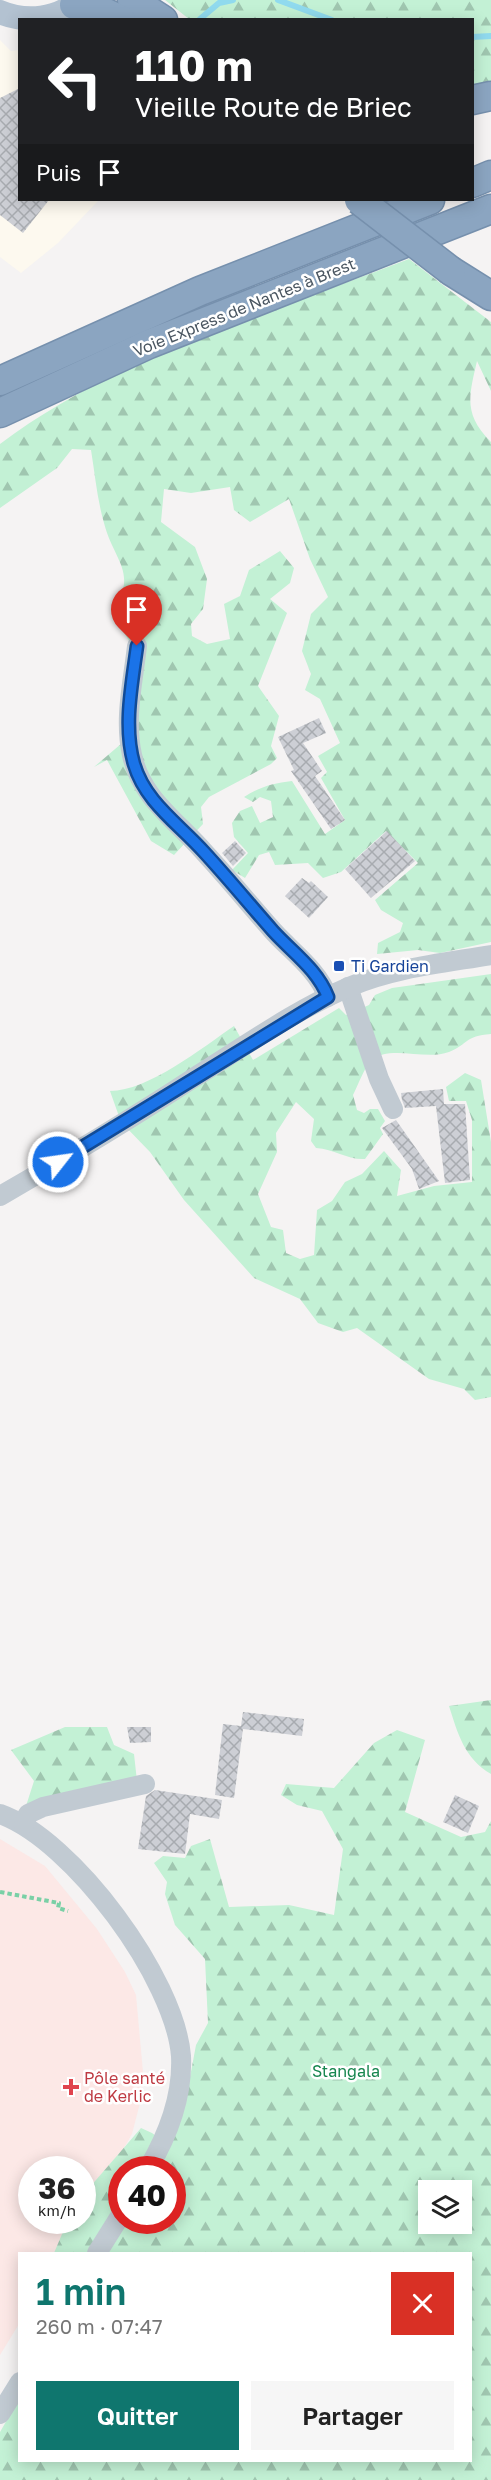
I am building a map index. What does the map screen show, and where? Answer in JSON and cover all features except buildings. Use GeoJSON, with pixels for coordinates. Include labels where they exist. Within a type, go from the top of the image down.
{"type":"FeatureCollection","features":[{"type":"Feature","properties":{"kind":"highway"},"geometry":{"type":"LineString","coordinates":[[132,0],[160,18]]}},
{"type":"Feature","properties":{"kind":"highway"},"geometry":{"type":"LineString","coordinates":[[77,2],[117,18]]}},
{"type":"Feature","properties":{"kind":"highway"},"geometry":{"type":"LineString","coordinates":[[474,100],[491,96]]}},
{"type":"Feature","properties":{"kind":"highway"},"geometry":{"type":"LineString","coordinates":[[474,182],[491,176]]}},
{"type":"Feature","properties":{"kind":"highway"},"geometry":{"type":"LineString","coordinates":[[360,201],[451,271],[491,296]]}},
{"type":"Feature","properties":{"kind":"highway","name":"Voie Express de Nantes à Brest"},"geometry":{"type":"LineString","coordinates":[[0,381],[200,291],[427,201]]}},
{"type":"Feature","properties":{"kind":"highway","name":"Voie Express de Nantes à Brest"},"geometry":{"type":"LineString","coordinates":[[0,413],[149,344],[491,208]]}},
{"type":"Feature","properties":{"kind":"main road"},"geometry":{"type":"LineString","coordinates":[[39,18],[62,12],[77,2]]}},
{"type":"Feature","properties":{"kind":"main road"},"geometry":{"type":"LineString","coordinates":[[0,12],[30,18]]}},
{"type":"Feature","properties":{"kind":"street"},"geometry":{"type":"LineString","coordinates":[[137,646],[129,709],[135,766],[142,782],[177,827],[202,850],[275,933],[304,962],[323,984],[328,997]]}},
{"type":"Feature","properties":{"kind":"street"},"geometry":{"type":"LineString","coordinates":[[0,1196],[98,1140],[254,1040],[348,987],[392,973],[491,955]]}},
{"type":"Feature","properties":{"kind":"street"},"geometry":{"type":"LineString","coordinates":[[348,987],[379,1079],[393,1109]]}},
{"type":"Feature","properties":{"kind":"street"},"geometry":{"type":"LineString","coordinates":[[24,1825],[28,1814],[43,1807],[145,1784]]}},
{"type":"Feature","properties":{"kind":"street"},"geometry":{"type":"LineString","coordinates":[[0,1814],[24,1825],[59,1853],[109,1909],[146,1962],[168,2005],[179,2045],[179,2090],[169,2127],[154,2156]]}},
{"type":"Feature","properties":{"kind":"street"},"geometry":{"type":"LineString","coordinates":[[98,2252],[109,2234]]}},
{"type":"Feature","properties":{"kind":"street"},"geometry":{"type":"LineString","coordinates":[[0,2414],[18,2385]]}},
{"type":"Feature","properties":{"kind":"path"},"geometry":{"type":"LineString","coordinates":[[0,1892],[59,1903],[58,1908],[68,1911]]}},
{"type":"Feature","properties":{"kind":"shaded area"},"geometry":{"type":"Polygon","coordinates":[[[0,40],[11,51],[18,50],[18,201],[98,201],[58,243],[21,273],[0,257],[0,40]]]}},
{"type":"Feature","properties":{"kind":"shaded area","name":"Pôle santé de Kerlic"},"geometry":{"type":"Polygon","coordinates":[[[0,1839],[45,1866],[97,1929],[125,1972],[136,1995],[143,2072],[140,2103],[132,2134],[119,2156],[108,2156],[108,2176],[96,2196],[96,2156],[18,2156],[18,2234],[74,2234],[64,2252],[18,2252],[18,2326],[0,2355],[0,1839]]]}},
{"type":"Feature","properties":{"kind":"green space"},"geometry":{"type":"Polygon","coordinates":[[[165,0],[491,0],[491,89],[474,91],[474,18],[188,18],[165,0]]]}},
{"type":"Feature","properties":{"kind":"green space"},"geometry":{"type":"Polygon","coordinates":[[[409,259],[491,322],[491,391],[477,361],[470,404],[476,422],[491,442],[491,942],[440,953],[418,950],[377,954],[378,943],[400,932],[403,923],[381,910],[375,900],[418,863],[386,831],[341,872],[323,878],[308,863],[275,865],[269,852],[259,855],[245,878],[232,870],[248,853],[234,837],[232,823],[240,811],[252,806],[260,823],[273,817],[271,801],[260,797],[253,802],[244,797],[261,788],[292,781],[325,834],[345,820],[321,778],[327,772],[318,756],[340,743],[320,699],[305,690],[311,674],[302,651],[311,614],[328,597],[310,559],[289,499],[250,522],[234,510],[230,487],[191,493],[164,489],[161,522],[195,547],[207,579],[203,609],[191,624],[192,636],[207,644],[230,639],[224,604],[240,596],[249,570],[280,551],[294,568],[290,583],[270,599],[287,613],[258,686],[279,716],[271,746],[277,758],[271,764],[209,797],[201,807],[203,824],[174,855],[151,841],[107,760],[94,767],[135,732],[139,657],[112,613],[124,587],[124,577],[102,514],[91,450],[72,449],[57,468],[0,508],[0,444],[46,412],[146,360],[198,338],[409,259]]]}},
{"type":"Feature","properties":{"kind":"green space"},"geometry":{"type":"Polygon","coordinates":[[[491,974],[491,1034],[471,1038],[449,1052],[429,1055],[387,1054],[379,1056],[368,1064],[353,1095],[357,1110],[364,1113],[370,1109],[378,1109],[385,1121],[380,1128],[383,1134],[365,1159],[352,1158],[316,1148],[311,1141],[314,1119],[296,1102],[276,1133],[277,1152],[258,1194],[271,1227],[283,1230],[286,1253],[300,1259],[314,1255],[317,1210],[332,1201],[345,1182],[362,1174],[384,1151],[401,1170],[397,1196],[434,1186],[472,1182],[472,1120],[466,1101],[449,1101],[446,1087],[465,1073],[481,1080],[491,1142],[491,1397],[475,1400],[464,1389],[429,1379],[357,1328],[343,1332],[318,1323],[300,1299],[254,1278],[184,1200],[150,1152],[121,1122],[110,1091],[141,1084],[157,1076],[234,1026],[253,1060],[339,1008],[346,1015],[369,1005],[375,995],[392,988],[491,974]]]}},
{"type":"Feature","properties":{"kind":"green space"},"geometry":{"type":"Polygon","coordinates":[[[491,1700],[491,1774],[474,1761],[468,1753],[459,1736],[449,1706],[491,1700]]]}},
{"type":"Feature","properties":{"kind":"green space"},"geometry":{"type":"Polygon","coordinates":[[[65,1727],[107,1727],[114,1745],[134,1754],[137,1781],[26,1806],[34,1781],[11,1750],[65,1727]]]}},
{"type":"Feature","properties":{"kind":"green space","name":"Stangala"},"geometry":{"type":"Polygon","coordinates":[[[397,1730],[425,1740],[405,1812],[461,1837],[485,1832],[491,1821],[491,2480],[0,2480],[0,2432],[18,2401],[18,2462],[472,2462],[472,2252],[54,2252],[62,2234],[96,2234],[96,2180],[108,2166],[108,2234],[186,2234],[186,2156],[117,2156],[141,2128],[167,2144],[185,2104],[196,2045],[208,2023],[205,1959],[175,1925],[165,1894],[167,1882],[154,1863],[163,1856],[185,1858],[191,1846],[210,1839],[229,1907],[289,1905],[334,1915],[343,1849],[322,1811],[297,1805],[281,1795],[286,1784],[334,1788],[374,1743],[397,1730]]]}},
{"type":"Feature","properties":{"kind":"waterway"},"geometry":{"type":"LineString","coordinates":[[201,18],[219,3],[233,0]]}},
{"type":"Feature","properties":{"kind":"waterway"},"geometry":{"type":"LineString","coordinates":[[278,0],[327,18]]}},
{"type":"Feature","properties":{"kind":"waterway"},"geometry":{"type":"LineString","coordinates":[[474,37],[491,36]]}},
{"type":"Feature","properties":{"kind":"place","name":"Ti Gardien"},"geometry":{"type":"Point","coordinates":[339,966]}},
{"type":"Feature","properties":{"kind":"place","name":"Pôle santé de Kerlic"},"geometry":{"type":"Point","coordinates":[71,2087]}},
{"type":"Feature","properties":{"kind":"route"},"geometry":{"type":"LineString","coordinates":[[58,1162],[98,1140],[234,1052],[328,997],[323,984],[304,962],[275,933],[202,850],[177,827],[154,801],[142,782],[131,753],[129,709],[137,646]]}}]}
